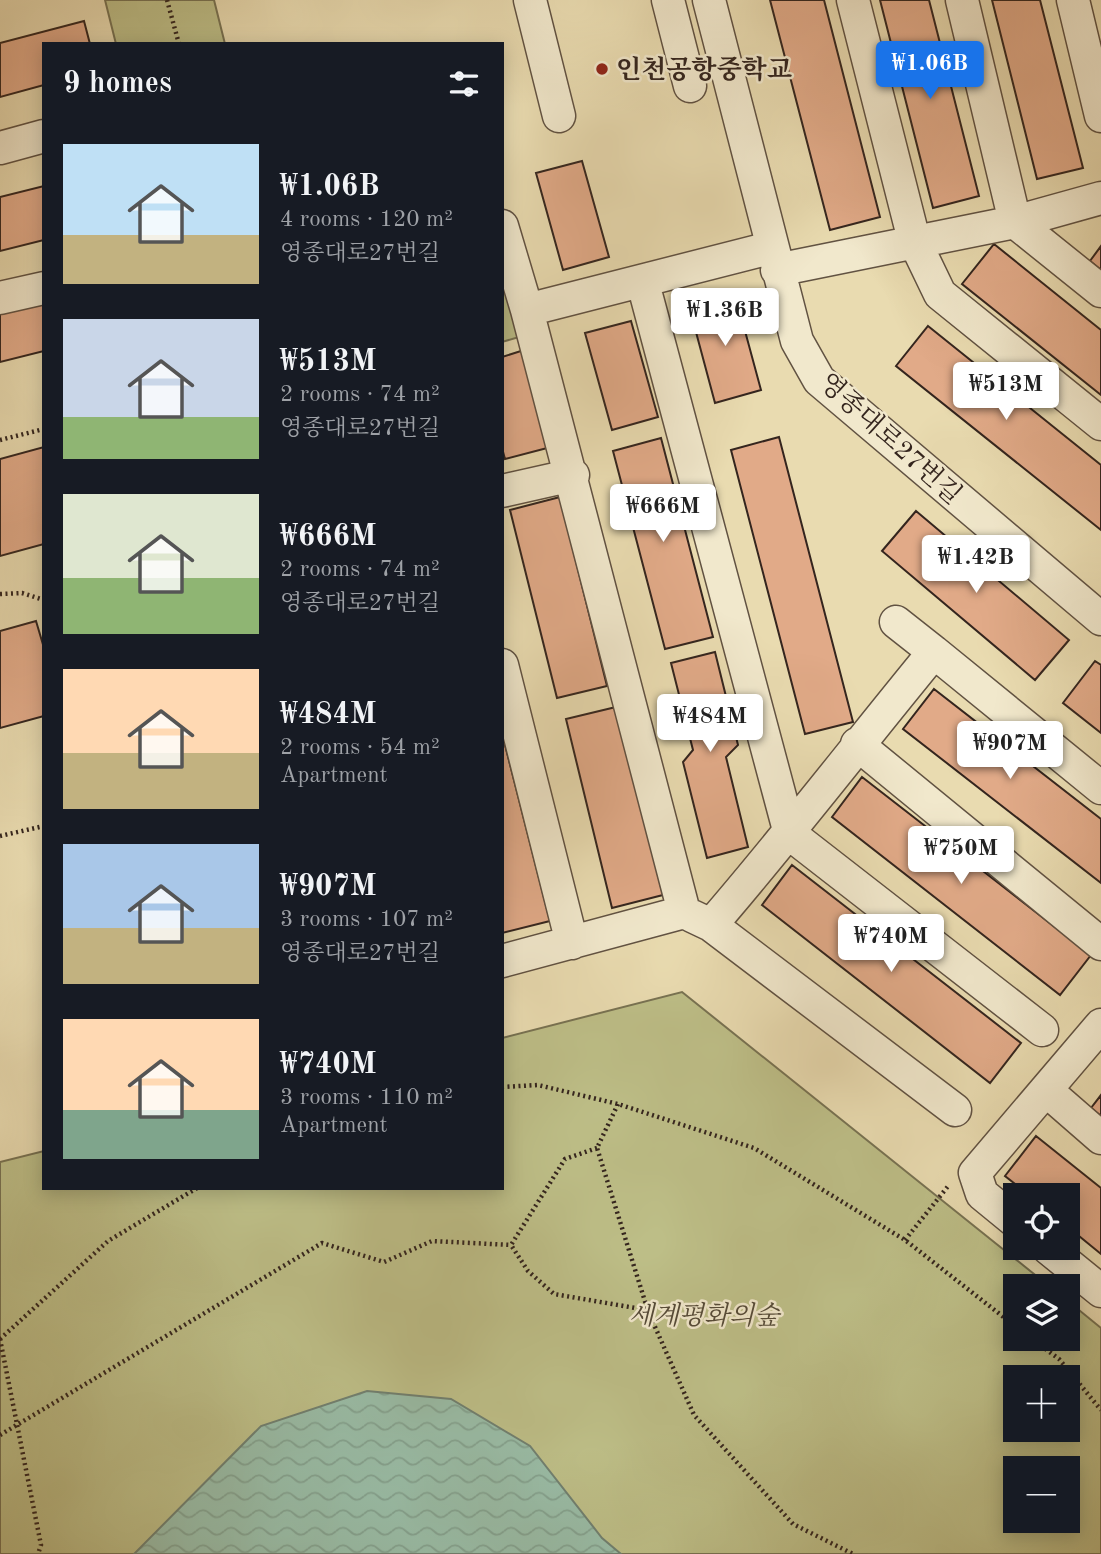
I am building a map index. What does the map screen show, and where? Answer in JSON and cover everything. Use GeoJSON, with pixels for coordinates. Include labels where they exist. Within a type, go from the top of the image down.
{"type":"FeatureCollection","features":[{"type":"Feature","properties":{"kind":"street"},"geometry":{"type":"LineString","coordinates":[[530,0],[559,116]]}},
{"type":"Feature","properties":{"kind":"street"},"geometry":{"type":"LineString","coordinates":[[668,0],[690,86]]}},
{"type":"Feature","properties":{"kind":"street","name":"영종대로27번길"},"geometry":{"type":"LineString","coordinates":[[709,0],[797,341],[820,380],[1101,619]]}},
{"type":"Feature","properties":{"kind":"street"},"geometry":{"type":"LineString","coordinates":[[853,0],[914,240],[940,294],[1101,424]]}},
{"type":"Feature","properties":{"kind":"street"},"geometry":{"type":"LineString","coordinates":[[962,0],[1014,222],[1101,292]]}},
{"type":"Feature","properties":{"kind":"street"},"geometry":{"type":"LineString","coordinates":[[1073,0],[1101,116]]}},
{"type":"Feature","properties":{"kind":"street"},"geometry":{"type":"LineString","coordinates":[[0,148],[42,137]]}},
{"type":"Feature","properties":{"kind":"street"},"geometry":{"type":"LineString","coordinates":[[527,310],[643,283],[774,259],[914,240],[1014,222],[1101,198]]}},
{"type":"Feature","properties":{"kind":"street"},"geometry":{"type":"LineString","coordinates":[[504,233],[698,919],[955,1110]]}},
{"type":"Feature","properties":{"kind":"street"},"geometry":{"type":"LineString","coordinates":[[643,283],[790,834],[1042,1030]]}},
{"type":"Feature","properties":{"kind":"street"},"geometry":{"type":"LineString","coordinates":[[0,298],[42,288]]}},
{"type":"Feature","properties":{"kind":"street"},"geometry":{"type":"LineString","coordinates":[[504,491],[573,475]]}},
{"type":"Feature","properties":{"kind":"street"},"geometry":{"type":"LineString","coordinates":[[896,622],[1101,788]]}},
{"type":"Feature","properties":{"kind":"street"},"geometry":{"type":"LineString","coordinates":[[504,960],[572,943],[698,919],[790,834],[857,744],[934,652]]}},
{"type":"Feature","properties":{"kind":"street"},"geometry":{"type":"LineString","coordinates":[[504,673],[572,943]]}},
{"type":"Feature","properties":{"kind":"street"},"geometry":{"type":"LineString","coordinates":[[857,744],[1101,944]]}},
{"type":"Feature","properties":{"kind":"street"},"geometry":{"type":"LineString","coordinates":[[1003,1211],[982,1194],[975,1173],[1101,1025]]}},
{"type":"Feature","properties":{"kind":"street"},"geometry":{"type":"LineString","coordinates":[[1047,1091],[1101,1138]]}},
{"type":"Feature","properties":{"kind":"street"},"geometry":{"type":"LineString","coordinates":[[1063,1260],[1101,1291]]}},
{"type":"Feature","properties":{"kind":"path"},"geometry":{"type":"LineString","coordinates":[[167,0],[178,42]]}},
{"type":"Feature","properties":{"kind":"path"},"geometry":{"type":"LineString","coordinates":[[0,440],[42,430]]}},
{"type":"Feature","properties":{"kind":"path"},"geometry":{"type":"LineString","coordinates":[[0,594],[22,593],[42,599]]}},
{"type":"Feature","properties":{"kind":"path"},"geometry":{"type":"LineString","coordinates":[[0,836],[42,826]]}},
{"type":"Feature","properties":{"kind":"path"},"geometry":{"type":"LineString","coordinates":[[504,1087],[538,1085],[618,1104],[754,1148],[905,1240],[1003,1317]]}},
{"type":"Feature","properties":{"kind":"path"},"geometry":{"type":"LineString","coordinates":[[618,1104],[597,1149],[648,1311],[694,1415],[793,1524],[853,1554]]}},
{"type":"Feature","properties":{"kind":"path"},"geometry":{"type":"LineString","coordinates":[[511,1245],[565,1159],[597,1149]]}},
{"type":"Feature","properties":{"kind":"path"},"geometry":{"type":"LineString","coordinates":[[37,1554],[41,1545],[0,1339],[108,1241],[194,1190]]}},
{"type":"Feature","properties":{"kind":"path"},"geometry":{"type":"LineString","coordinates":[[0,1434],[322,1243],[384,1262],[432,1241],[511,1245]]}},
{"type":"Feature","properties":{"kind":"path"},"geometry":{"type":"LineString","coordinates":[[511,1245],[528,1271],[554,1294],[648,1311]]}},
{"type":"Feature","properties":{"kind":"path"},"geometry":{"type":"LineString","coordinates":[[1048,1351],[1059,1359],[1101,1410]]}},
{"type":"Feature","properties":{"kind":"green space"},"geometry":{"type":"Polygon","coordinates":[[[105,0],[214,0],[224,42],[116,42],[105,0]]]}},
{"type":"Feature","properties":{"kind":"green space"},"geometry":{"type":"Polygon","coordinates":[[[504,281],[519,337],[504,341],[504,281]]]}},
{"type":"Feature","properties":{"kind":"green space","name":"세계평화의숲"},"geometry":{"type":"Polygon","coordinates":[[[682,992],[1003,1249],[1003,1260],[1017,1260],[1034,1274],[1003,1274],[1003,1351],[1080,1351],[1080,1311],[1101,1328],[1101,1554],[0,1554],[0,1162],[42,1152],[42,1190],[504,1190],[504,1037],[682,992]]]}},
{"type":"Feature","properties":{"kind":"water"},"geometry":{"type":"Polygon","coordinates":[[[367,1391],[451,1399],[530,1446],[602,1538],[621,1554],[134,1554],[261,1426],[367,1391]]]}},
{"type":"Feature","properties":{"kind":"building"},"geometry":{"type":"Polygon","coordinates":[[[770,0],[824,0],[880,217],[830,230],[770,0]]]}},
{"type":"Feature","properties":{"kind":"building"},"geometry":{"type":"Polygon","coordinates":[[[880,0],[929,0],[979,196],[933,208],[880,0]]]}},
{"type":"Feature","properties":{"kind":"building"},"geometry":{"type":"Polygon","coordinates":[[[992,0],[1040,0],[1083,168],[1037,179],[992,0]]]}},
{"type":"Feature","properties":{"kind":"building"},"geometry":{"type":"Polygon","coordinates":[[[84,21],[89,42],[42,42],[42,86],[0,97],[0,43],[84,21]]]}},
{"type":"Feature","properties":{"kind":"building"},"geometry":{"type":"Polygon","coordinates":[[[582,161],[609,257],[563,270],[536,173],[582,161]]]}},
{"type":"Feature","properties":{"kind":"building"},"geometry":{"type":"Polygon","coordinates":[[[42,186],[42,240],[0,251],[0,197],[42,186]]]}},
{"type":"Feature","properties":{"kind":"building"},"geometry":{"type":"Polygon","coordinates":[[[994,244],[1101,330],[1101,395],[962,284],[994,244]]]}},
{"type":"Feature","properties":{"kind":"building"},"geometry":{"type":"Polygon","coordinates":[[[1101,246],[1101,270],[1090,261],[1101,246]]]}},
{"type":"Feature","properties":{"kind":"building"},"geometry":{"type":"Polygon","coordinates":[[[735,294],[761,390],[715,403],[689,306],[735,294]]]}},
{"type":"Feature","properties":{"kind":"building"},"geometry":{"type":"Polygon","coordinates":[[[42,298],[42,352],[0,362],[0,309],[42,298]]]}},
{"type":"Feature","properties":{"kind":"building"},"geometry":{"type":"Polygon","coordinates":[[[631,321],[658,417],[612,430],[585,333],[631,321]]]}},
{"type":"Feature","properties":{"kind":"building"},"geometry":{"type":"Polygon","coordinates":[[[928,326],[1101,465],[1101,530],[896,366],[928,326]]]}},
{"type":"Feature","properties":{"kind":"building"},"geometry":{"type":"Polygon","coordinates":[[[524,350],[551,447],[505,459],[504,455],[504,356],[524,350]]]}},
{"type":"Feature","properties":{"kind":"building"},"geometry":{"type":"Polygon","coordinates":[[[779,437],[853,722],[805,734],[731,450],[779,437]]]}},
{"type":"Feature","properties":{"kind":"building"},"geometry":{"type":"Polygon","coordinates":[[[661,438],[713,637],[665,649],[613,451],[661,438]]]}},
{"type":"Feature","properties":{"kind":"building"},"geometry":{"type":"Polygon","coordinates":[[[42,448],[42,545],[0,556],[0,459],[42,448]]]}},
{"type":"Feature","properties":{"kind":"building"},"geometry":{"type":"Polygon","coordinates":[[[560,497],[607,686],[557,698],[510,510],[560,497]]]}},
{"type":"Feature","properties":{"kind":"building"},"geometry":{"type":"Polygon","coordinates":[[[916,511],[1069,640],[1035,680],[882,551],[916,511]]]}},
{"type":"Feature","properties":{"kind":"building"},"geometry":{"type":"Polygon","coordinates":[[[36,621],[42,641],[42,717],[0,728],[0,631],[36,621]]]}},
{"type":"Feature","properties":{"kind":"building"},"geometry":{"type":"Polygon","coordinates":[[[715,652],[738,745],[726,757],[748,847],[707,858],[683,762],[693,750],[671,663],[715,652]]]}},
{"type":"Feature","properties":{"kind":"building"},"geometry":{"type":"Polygon","coordinates":[[[1095,661],[1101,665],[1101,733],[1063,703],[1095,661]]]}},
{"type":"Feature","properties":{"kind":"building"},"geometry":{"type":"Polygon","coordinates":[[[934,689],[1101,819],[1101,883],[903,729],[934,689]]]}},
{"type":"Feature","properties":{"kind":"building"},"geometry":{"type":"Polygon","coordinates":[[[616,707],[663,895],[612,908],[566,719],[616,707]]]}},
{"type":"Feature","properties":{"kind":"building"},"geometry":{"type":"Polygon","coordinates":[[[504,741],[550,921],[504,932],[504,741]]]}},
{"type":"Feature","properties":{"kind":"building"},"geometry":{"type":"Polygon","coordinates":[[[862,777],[1091,955],[1060,995],[832,817],[862,777]]]}},
{"type":"Feature","properties":{"kind":"building"},"geometry":{"type":"Polygon","coordinates":[[[792,865],[1021,1043],[990,1083],[762,905],[792,865]]]}},
{"type":"Feature","properties":{"kind":"building"},"geometry":{"type":"Polygon","coordinates":[[[1101,1095],[1101,1116],[1091,1108],[1101,1095]]]}},
{"type":"Feature","properties":{"kind":"building"},"geometry":{"type":"Polygon","coordinates":[[[1036,1136],[1101,1188],[1101,1254],[1080,1237],[1080,1183],[1014,1183],[1005,1176],[1036,1136]]]}},
{"type":"Feature","properties":{"kind":"place","name":"인천공항중학교"},"geometry":{"type":"Point","coordinates":[602,69]}}]}
